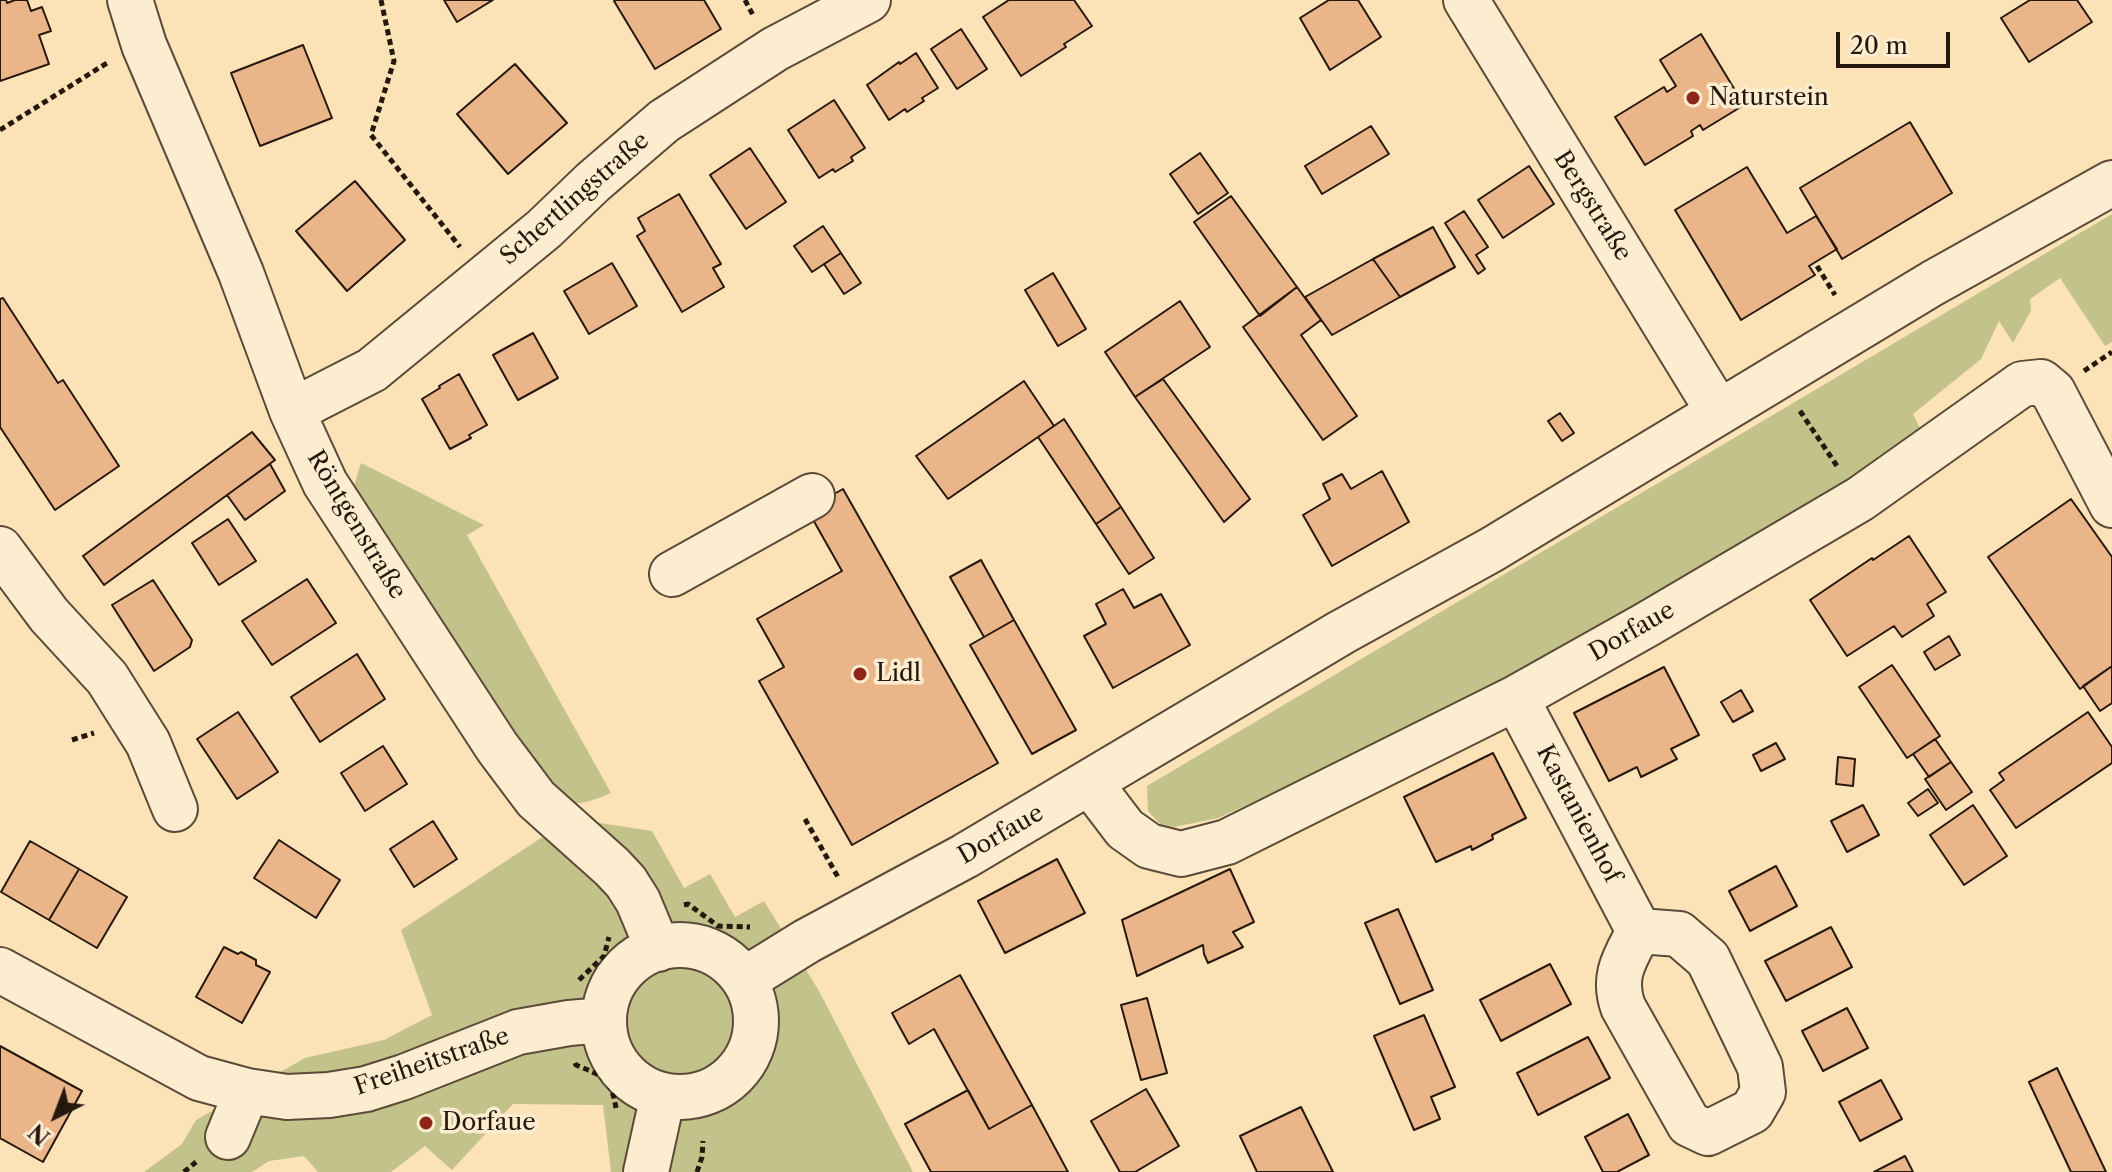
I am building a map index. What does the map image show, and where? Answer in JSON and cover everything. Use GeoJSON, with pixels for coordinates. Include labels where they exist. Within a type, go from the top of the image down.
{"type":"FeatureCollection","features":[{"type":"Feature","properties":{"kind":"street","name":"Röntgenstraße"},"geometry":{"type":"LineString","coordinates":[[130,0],[144,45],[241,273],[292,411],[325,483],[486,731],[536,799],[626,882],[638,901],[658,949]]}},
{"type":"Feature","properties":{"kind":"street","name":"Schertlingstraße"},"geometry":{"type":"LineString","coordinates":[[292,411],[372,370],[544,229],[664,121],[772,50],[868,0]]}},
{"type":"Feature","properties":{"kind":"street","name":"Bergstraße"},"geometry":{"type":"LineString","coordinates":[[1466,0],[1718,411]]}},
{"type":"Feature","properties":{"kind":"street","name":"Dorfaue"},"geometry":{"type":"LineString","coordinates":[[744,980],[781,956],[965,856],[1342,632],[1491,550],[1933,283],[2112,183]]}},
{"type":"Feature","properties":{"kind":"street","name":"Dorfaue"},"geometry":{"type":"LineString","coordinates":[[1090,783],[1125,829],[1149,846],[1181,854],[1227,842],[1516,698],[1646,625],[1860,499],[2022,384],[2041,382],[2053,392],[2112,505]]}},
{"type":"Feature","properties":{"kind":"street"},"geometry":{"type":"LineString","coordinates":[[672,574],[812,496]]}},
{"type":"Feature","properties":{"kind":"street"},"geometry":{"type":"LineString","coordinates":[[0,549],[49,615],[107,678],[148,743],[175,809]]}},
{"type":"Feature","properties":{"kind":"street"},"geometry":{"type":"LineString","coordinates":[[0,594],[49,615]]}},
{"type":"Feature","properties":{"kind":"street","name":"Kastanienhof"},"geometry":{"type":"LineString","coordinates":[[1516,698],[1639,931]]}},
{"type":"Feature","properties":{"kind":"street"},"geometry":{"type":"LineString","coordinates":[[690,946],[720,957],[744,980],[755,1009],[754,1040],[740,1069],[728,1080],[699,1095],[663,1095],[638,1084],[617,1063],[610,1050],[604,1020],[606,1004],[619,975],[643,955],[658,949],[690,946]]}},
{"type":"Feature","properties":{"kind":"street","name":"Freiheitstraße"},"geometry":{"type":"LineString","coordinates":[[0,970],[199,1078],[247,1091],[287,1097],[366,1089],[518,1032],[604,1020]]}},
{"type":"Feature","properties":{"kind":"street"},"geometry":{"type":"LineString","coordinates":[[228,1137],[247,1091]]}},
{"type":"Feature","properties":{"kind":"street"},"geometry":{"type":"LineString","coordinates":[[646,1172],[663,1095]]}},
{"type":"Feature","properties":{"kind":"path"},"geometry":{"type":"LineString","coordinates":[[381,0],[394,61],[371,135],[485,278]]}},
{"type":"Feature","properties":{"kind":"path"},"geometry":{"type":"LineString","coordinates":[[0,130],[113,59],[144,45]]}},
{"type":"Feature","properties":{"kind":"path"},"geometry":{"type":"LineString","coordinates":[[1817,266],[1835,295]]}},
{"type":"Feature","properties":{"kind":"path"},"geometry":{"type":"LineString","coordinates":[[1797,407],[1860,499]]}},
{"type":"Feature","properties":{"kind":"path"},"geometry":{"type":"LineString","coordinates":[[805,819],[844,888]]}},
{"type":"Feature","properties":{"kind":"path"},"geometry":{"type":"LineString","coordinates":[[697,1172],[703,1141]]}},
{"type":"Feature","properties":{"kind":"shaded area"},"geometry":{"type":"Polygon","coordinates":[[[2112,214],[2112,342],[2105,346],[2060,278],[2030,299],[2031,311],[2013,343],[1999,321],[1981,359],[1913,414],[1925,438],[1514,684],[1218,818],[1174,827],[1161,825],[1148,811],[1147,786],[2112,214]]]}},
{"type":"Feature","properties":{"kind":"shaded area"},"geometry":{"type":"Polygon","coordinates":[[[361,463],[484,525],[467,535],[611,793],[577,803],[556,799],[353,489],[361,463]]]}},
{"type":"Feature","properties":{"kind":"shaded area"},"geometry":{"type":"Polygon","coordinates":[[[587,821],[652,831],[684,888],[710,874],[735,917],[764,901],[819,991],[913,1172],[611,1172],[603,1105],[513,1104],[452,1170],[425,1146],[391,1172],[318,1172],[304,1156],[269,1161],[252,1172],[144,1172],[182,1144],[196,1120],[305,1058],[384,1040],[432,1015],[401,930],[541,838],[587,821]]]}},
{"type":"Feature","properties":{"kind":"building"},"geometry":{"type":"Polygon","coordinates":[[[0,0],[7,3],[27,0],[31,11],[42,7],[51,31],[39,35],[49,64],[0,81],[0,0]]]}},
{"type":"Feature","properties":{"kind":"building"},"geometry":{"type":"Polygon","coordinates":[[[444,0],[493,0],[457,22],[444,0]]]}},
{"type":"Feature","properties":{"kind":"building"},"geometry":{"type":"Polygon","coordinates":[[[616,0],[704,0],[721,29],[655,69],[616,0]]]}},
{"type":"Feature","properties":{"kind":"building"},"geometry":{"type":"Polygon","coordinates":[[[1009,0],[1074,0],[1092,26],[1021,76],[983,17],[1009,0]]]}},
{"type":"Feature","properties":{"kind":"building"},"geometry":{"type":"Polygon","coordinates":[[[1329,0],[1358,0],[1381,37],[1330,70],[1300,18],[1329,0]]]}},
{"type":"Feature","properties":{"kind":"building"},"geometry":{"type":"Polygon","coordinates":[[[2030,0],[2077,0],[2092,22],[2029,62],[2001,18],[2030,0]]]}},
{"type":"Feature","properties":{"kind":"building"},"geometry":{"type":"Polygon","coordinates":[[[961,29],[987,69],[957,89],[931,49],[961,29]]]}},
{"type":"Feature","properties":{"kind":"building","name":"Naturstein"},"geometry":{"type":"Polygon","coordinates":[[[1701,34],[1744,105],[1703,130],[1700,125],[1691,131],[1693,136],[1645,165],[1615,117],[1664,87],[1667,92],[1676,86],[1660,60],[1701,34]]]}},
{"type":"Feature","properties":{"kind":"building"},"geometry":{"type":"Polygon","coordinates":[[[303,45],[332,118],[260,146],[231,73],[303,45]]]}},
{"type":"Feature","properties":{"kind":"building"},"geometry":{"type":"Polygon","coordinates":[[[916,53],[938,88],[922,98],[924,101],[889,120],[867,85],[916,53]]]}},
{"type":"Feature","properties":{"kind":"building"},"geometry":{"type":"Polygon","coordinates":[[[515,64],[567,123],[508,174],[457,114],[515,64]]]}},
{"type":"Feature","properties":{"kind":"building"},"geometry":{"type":"Polygon","coordinates":[[[834,100],[865,148],[851,157],[853,161],[819,178],[788,130],[834,100]]]}},
{"type":"Feature","properties":{"kind":"building"},"geometry":{"type":"Polygon","coordinates":[[[1910,122],[1952,193],[1842,259],[1800,188],[1910,122]]]}},
{"type":"Feature","properties":{"kind":"building"},"geometry":{"type":"Polygon","coordinates":[[[1371,126],[1389,154],[1322,194],[1305,166],[1371,126]]]}},
{"type":"Feature","properties":{"kind":"building"},"geometry":{"type":"Polygon","coordinates":[[[750,148],[786,202],[746,229],[710,175],[750,148]]]}},
{"type":"Feature","properties":{"kind":"building"},"geometry":{"type":"Polygon","coordinates":[[[1200,153],[1228,193],[1198,214],[1170,174],[1200,153]]]}},
{"type":"Feature","properties":{"kind":"building"},"geometry":{"type":"Polygon","coordinates":[[[1529,166],[1554,204],[1503,238],[1478,200],[1529,166]]]}},
{"type":"Feature","properties":{"kind":"building"},"geometry":{"type":"Polygon","coordinates":[[[1747,167],[1787,233],[1816,216],[1837,249],[1809,266],[1815,275],[1741,320],[1675,210],[1747,167]]]}},
{"type":"Feature","properties":{"kind":"building"},"geometry":{"type":"Polygon","coordinates":[[[355,181],[405,240],[347,291],[296,231],[355,181]]]}},
{"type":"Feature","properties":{"kind":"building"},"geometry":{"type":"Polygon","coordinates":[[[679,194],[721,264],[713,268],[724,287],[682,312],[637,236],[645,231],[638,218],[679,194]]]}},
{"type":"Feature","properties":{"kind":"building"},"geometry":{"type":"Polygon","coordinates":[[[1231,196],[1297,287],[1260,316],[1194,222],[1231,196]]]}},
{"type":"Feature","properties":{"kind":"building"},"geometry":{"type":"Polygon","coordinates":[[[1464,211],[1488,247],[1476,255],[1485,269],[1478,274],[1445,223],[1464,211]]]}},
{"type":"Feature","properties":{"kind":"building"},"geometry":{"type":"Polygon","coordinates":[[[823,226],[841,253],[812,272],[794,246],[823,226]]]}},
{"type":"Feature","properties":{"kind":"building"},"geometry":{"type":"Polygon","coordinates":[[[1433,227],[1455,267],[1400,297],[1373,259],[1433,227]]]}},
{"type":"Feature","properties":{"kind":"building"},"geometry":{"type":"Polygon","coordinates":[[[841,253],[861,283],[844,294],[824,264],[841,253]]]}},
{"type":"Feature","properties":{"kind":"building"},"geometry":{"type":"Polygon","coordinates":[[[1373,259],[1400,297],[1332,335],[1305,297],[1373,259]]]}},
{"type":"Feature","properties":{"kind":"building"},"geometry":{"type":"Polygon","coordinates":[[[612,263],[637,306],[589,334],[564,291],[612,263]]]}},
{"type":"Feature","properties":{"kind":"building"},"geometry":{"type":"Polygon","coordinates":[[[1053,273],[1086,329],[1058,346],[1025,290],[1053,273]]]}},
{"type":"Feature","properties":{"kind":"building"},"geometry":{"type":"Polygon","coordinates":[[[1297,287],[1321,320],[1301,335],[1357,416],[1323,440],[1243,327],[1297,287]]]}},
{"type":"Feature","properties":{"kind":"building"},"geometry":{"type":"Polygon","coordinates":[[[3,298],[58,383],[63,380],[119,466],[55,510],[0,427],[0,299],[3,298]]]}},
{"type":"Feature","properties":{"kind":"building"},"geometry":{"type":"Polygon","coordinates":[[[1180,301],[1210,347],[1135,397],[1105,352],[1180,301]]]}},
{"type":"Feature","properties":{"kind":"building"},"geometry":{"type":"Polygon","coordinates":[[[533,333],[558,378],[518,400],[493,355],[533,333]]]}},
{"type":"Feature","properties":{"kind":"building"},"geometry":{"type":"Polygon","coordinates":[[[459,374],[487,425],[450,449],[422,399],[459,374]]]}},
{"type":"Feature","properties":{"kind":"building"},"geometry":{"type":"Polygon","coordinates":[[[1163,379],[1250,499],[1224,522],[1135,397],[1163,379]]]}},
{"type":"Feature","properties":{"kind":"building"},"geometry":{"type":"Polygon","coordinates":[[[1024,381],[1054,426],[948,499],[916,456],[1024,381]]]}},
{"type":"Feature","properties":{"kind":"building"},"geometry":{"type":"Polygon","coordinates":[[[1560,413],[1574,433],[1562,441],[1548,421],[1560,413]]]}},
{"type":"Feature","properties":{"kind":"building"},"geometry":{"type":"Polygon","coordinates":[[[1064,419],[1121,507],[1096,524],[1038,437],[1064,419]]]}},
{"type":"Feature","properties":{"kind":"building"},"geometry":{"type":"Polygon","coordinates":[[[252,432],[275,460],[104,585],[83,556],[252,432]]]}},
{"type":"Feature","properties":{"kind":"building"},"geometry":{"type":"Polygon","coordinates":[[[270,464],[285,491],[245,520],[227,495],[270,464]]]}},
{"type":"Feature","properties":{"kind":"building"},"geometry":{"type":"Polygon","coordinates":[[[1382,471],[1409,522],[1332,566],[1303,515],[1330,499],[1323,484],[1342,474],[1351,489],[1382,471]]]}},
{"type":"Feature","properties":{"kind":"building","name":"Lidl"},"geometry":{"type":"Polygon","coordinates":[[[843,489],[998,763],[852,845],[759,681],[784,667],[757,619],[842,571],[807,509],[843,489]]]}},
{"type":"Feature","properties":{"kind":"building"},"geometry":{"type":"Polygon","coordinates":[[[2071,499],[2112,557],[2112,666],[2080,689],[1988,557],[2071,499]]]}},
{"type":"Feature","properties":{"kind":"building"},"geometry":{"type":"Polygon","coordinates":[[[1121,507],[1154,558],[1129,574],[1096,524],[1121,507]]]}},
{"type":"Feature","properties":{"kind":"building"},"geometry":{"type":"Polygon","coordinates":[[[228,519],[256,561],[219,585],[192,543],[228,519]]]}},
{"type":"Feature","properties":{"kind":"building"},"geometry":{"type":"Polygon","coordinates":[[[1909,536],[1946,592],[1927,604],[1934,616],[1902,637],[1894,626],[1847,656],[1810,600],[1909,536]]]}},
{"type":"Feature","properties":{"kind":"building"},"geometry":{"type":"Polygon","coordinates":[[[981,560],[1014,620],[984,637],[950,577],[981,560]]]}},
{"type":"Feature","properties":{"kind":"building"},"geometry":{"type":"Polygon","coordinates":[[[307,579],[336,623],[272,665],[242,621],[307,579]]]}},
{"type":"Feature","properties":{"kind":"building"},"geometry":{"type":"Polygon","coordinates":[[[153,580],[192,640],[190,647],[154,671],[112,605],[153,580]]]}},
{"type":"Feature","properties":{"kind":"building"},"geometry":{"type":"Polygon","coordinates":[[[1123,589],[1134,608],[1161,594],[1190,645],[1113,688],[1084,636],[1106,624],[1096,604],[1123,589]]]}},
{"type":"Feature","properties":{"kind":"building"},"geometry":{"type":"Polygon","coordinates":[[[1014,620],[1076,730],[1032,754],[970,645],[1014,620]]]}},
{"type":"Feature","properties":{"kind":"building"},"geometry":{"type":"Polygon","coordinates":[[[1949,636],[1960,655],[1935,670],[1924,652],[1949,636]]]}},
{"type":"Feature","properties":{"kind":"building"},"geometry":{"type":"Polygon","coordinates":[[[357,654],[385,699],[320,742],[291,697],[357,654]]]}},
{"type":"Feature","properties":{"kind":"building"},"geometry":{"type":"Polygon","coordinates":[[[1892,665],[1940,736],[1907,758],[1859,687],[1892,665]]]}},
{"type":"Feature","properties":{"kind":"building"},"geometry":{"type":"Polygon","coordinates":[[[2112,666],[2112,703],[2100,711],[2083,686],[2112,666]]]}},
{"type":"Feature","properties":{"kind":"building"},"geometry":{"type":"Polygon","coordinates":[[[1664,667],[1699,735],[1671,749],[1677,759],[1641,777],[1637,767],[1609,781],[1574,713],[1664,667]]]}},
{"type":"Feature","properties":{"kind":"building"},"geometry":{"type":"Polygon","coordinates":[[[1741,690],[1753,711],[1733,722],[1721,702],[1741,690]]]}},
{"type":"Feature","properties":{"kind":"building"},"geometry":{"type":"Polygon","coordinates":[[[238,712],[278,772],[237,799],[197,739],[238,712]]]}},
{"type":"Feature","properties":{"kind":"building"},"geometry":{"type":"Polygon","coordinates":[[[2088,712],[2112,747],[2112,763],[2016,828],[1990,790],[2004,780],[1999,773],[2088,712]]]}},
{"type":"Feature","properties":{"kind":"building"},"geometry":{"type":"Polygon","coordinates":[[[1935,739],[1951,762],[1929,777],[1913,754],[1935,739]]]}},
{"type":"Feature","properties":{"kind":"building"},"geometry":{"type":"Polygon","coordinates":[[[1776,743],[1785,759],[1761,771],[1753,755],[1776,743]]]}},
{"type":"Feature","properties":{"kind":"building"},"geometry":{"type":"Polygon","coordinates":[[[383,746],[407,784],[365,811],[341,773],[383,746]]]}},
{"type":"Feature","properties":{"kind":"building"},"geometry":{"type":"Polygon","coordinates":[[[1493,753],[1526,818],[1492,835],[1493,839],[1472,850],[1471,846],[1436,862],[1404,797],[1493,753]]]}},
{"type":"Feature","properties":{"kind":"building"},"geometry":{"type":"Polygon","coordinates":[[[1838,757],[1855,759],[1853,786],[1836,784],[1838,757]]]}},
{"type":"Feature","properties":{"kind":"building"},"geometry":{"type":"Polygon","coordinates":[[[1951,762],[1972,792],[1946,810],[1925,779],[1951,762]]]}},
{"type":"Feature","properties":{"kind":"building"},"geometry":{"type":"Polygon","coordinates":[[[1928,789],[1938,803],[1918,816],[1908,803],[1928,789]]]}},
{"type":"Feature","properties":{"kind":"building"},"geometry":{"type":"Polygon","coordinates":[[[1863,805],[1879,835],[1847,852],[1831,821],[1863,805]]]}},
{"type":"Feature","properties":{"kind":"building"},"geometry":{"type":"Polygon","coordinates":[[[1973,805],[2007,856],[1964,885],[1930,835],[1973,805]]]}},
{"type":"Feature","properties":{"kind":"building"},"geometry":{"type":"Polygon","coordinates":[[[433,821],[457,859],[414,887],[390,849],[433,821]]]}},
{"type":"Feature","properties":{"kind":"building"},"geometry":{"type":"Polygon","coordinates":[[[279,840],[340,880],[316,918],[254,878],[279,840]]]}},
{"type":"Feature","properties":{"kind":"building"},"geometry":{"type":"Polygon","coordinates":[[[30,841],[79,869],[49,920],[1,892],[30,841]]]}},
{"type":"Feature","properties":{"kind":"building"},"geometry":{"type":"Polygon","coordinates":[[[1057,859],[1085,913],[1005,953],[978,901],[1057,859]]]}},
{"type":"Feature","properties":{"kind":"building"},"geometry":{"type":"Polygon","coordinates":[[[1776,866],[1797,906],[1750,931],[1729,891],[1776,866]]]}},
{"type":"Feature","properties":{"kind":"building"},"geometry":{"type":"Polygon","coordinates":[[[79,869],[127,897],[97,948],[49,920],[79,869]]]}},
{"type":"Feature","properties":{"kind":"building"},"geometry":{"type":"Polygon","coordinates":[[[1230,869],[1254,922],[1233,932],[1243,947],[1208,963],[1203,945],[1137,976],[1122,920],[1230,869]]]}},
{"type":"Feature","properties":{"kind":"building"},"geometry":{"type":"Polygon","coordinates":[[[1398,909],[1433,990],[1400,1004],[1365,923],[1398,909]]]}},
{"type":"Feature","properties":{"kind":"building"},"geometry":{"type":"Polygon","coordinates":[[[1831,927],[1852,967],[1786,1001],[1765,961],[1831,927]]]}},
{"type":"Feature","properties":{"kind":"building"},"geometry":{"type":"Polygon","coordinates":[[[224,947],[256,960],[256,965],[270,972],[242,1023],[196,997],[224,947]]]}},
{"type":"Feature","properties":{"kind":"building"},"geometry":{"type":"Polygon","coordinates":[[[1550,964],[1571,1004],[1501,1041],[1480,1000],[1550,964]]]}},
{"type":"Feature","properties":{"kind":"building"},"geometry":{"type":"Polygon","coordinates":[[[960,975],[1032,1105],[989,1129],[934,1029],[909,1044],[892,1013],[960,975]]]}},
{"type":"Feature","properties":{"kind":"building"},"geometry":{"type":"Polygon","coordinates":[[[1147,998],[1167,1073],[1141,1080],[1121,1005],[1147,998]]]}},
{"type":"Feature","properties":{"kind":"building"},"geometry":{"type":"Polygon","coordinates":[[[1847,1008],[1868,1048],[1823,1071],[1802,1031],[1847,1008]]]}},
{"type":"Feature","properties":{"kind":"building"},"geometry":{"type":"Polygon","coordinates":[[[1424,1015],[1455,1087],[1431,1097],[1440,1119],[1414,1130],[1374,1036],[1424,1015]]]}},
{"type":"Feature","properties":{"kind":"building"},"geometry":{"type":"Polygon","coordinates":[[[1588,1037],[1610,1078],[1538,1115],[1517,1073],[1588,1037]]]}},
{"type":"Feature","properties":{"kind":"building"},"geometry":{"type":"Polygon","coordinates":[[[0,1046],[82,1091],[43,1162],[0,1138],[0,1046]]]}},
{"type":"Feature","properties":{"kind":"building"},"geometry":{"type":"Polygon","coordinates":[[[2057,1068],[2106,1172],[2071,1172],[2029,1082],[2057,1068]]]}},
{"type":"Feature","properties":{"kind":"building"},"geometry":{"type":"Polygon","coordinates":[[[1881,1080],[1902,1119],[1860,1141],[1839,1102],[1881,1080]]]}},
{"type":"Feature","properties":{"kind":"building"},"geometry":{"type":"Polygon","coordinates":[[[1146,1089],[1179,1146],[1135,1172],[1120,1172],[1091,1121],[1146,1089]]]}},
{"type":"Feature","properties":{"kind":"building"},"geometry":{"type":"Polygon","coordinates":[[[968,1090],[989,1129],[1032,1105],[1068,1172],[931,1172],[905,1124],[968,1090]]]}},
{"type":"Feature","properties":{"kind":"building"},"geometry":{"type":"Polygon","coordinates":[[[1301,1107],[1333,1172],[1257,1172],[1240,1136],[1301,1107]]]}},
{"type":"Feature","properties":{"kind":"building"},"geometry":{"type":"Polygon","coordinates":[[[1628,1114],[1649,1155],[1617,1172],[1603,1172],[1585,1137],[1628,1114]]]}},
{"type":"Feature","properties":{"kind":"building"},"geometry":{"type":"Polygon","coordinates":[[[1905,1156],[1913,1172],[1874,1172],[1905,1156]]]}},
{"type":"Feature","properties":{"kind":"place","name":"Naturstein"},"geometry":{"type":"Point","coordinates":[1693,98]}},
{"type":"Feature","properties":{"kind":"place","name":"Lidl"},"geometry":{"type":"Point","coordinates":[860,674]}},
{"type":"Feature","properties":{"kind":"place","name":"Dorfaue"},"geometry":{"type":"Point","coordinates":[426,1123]}}]}
